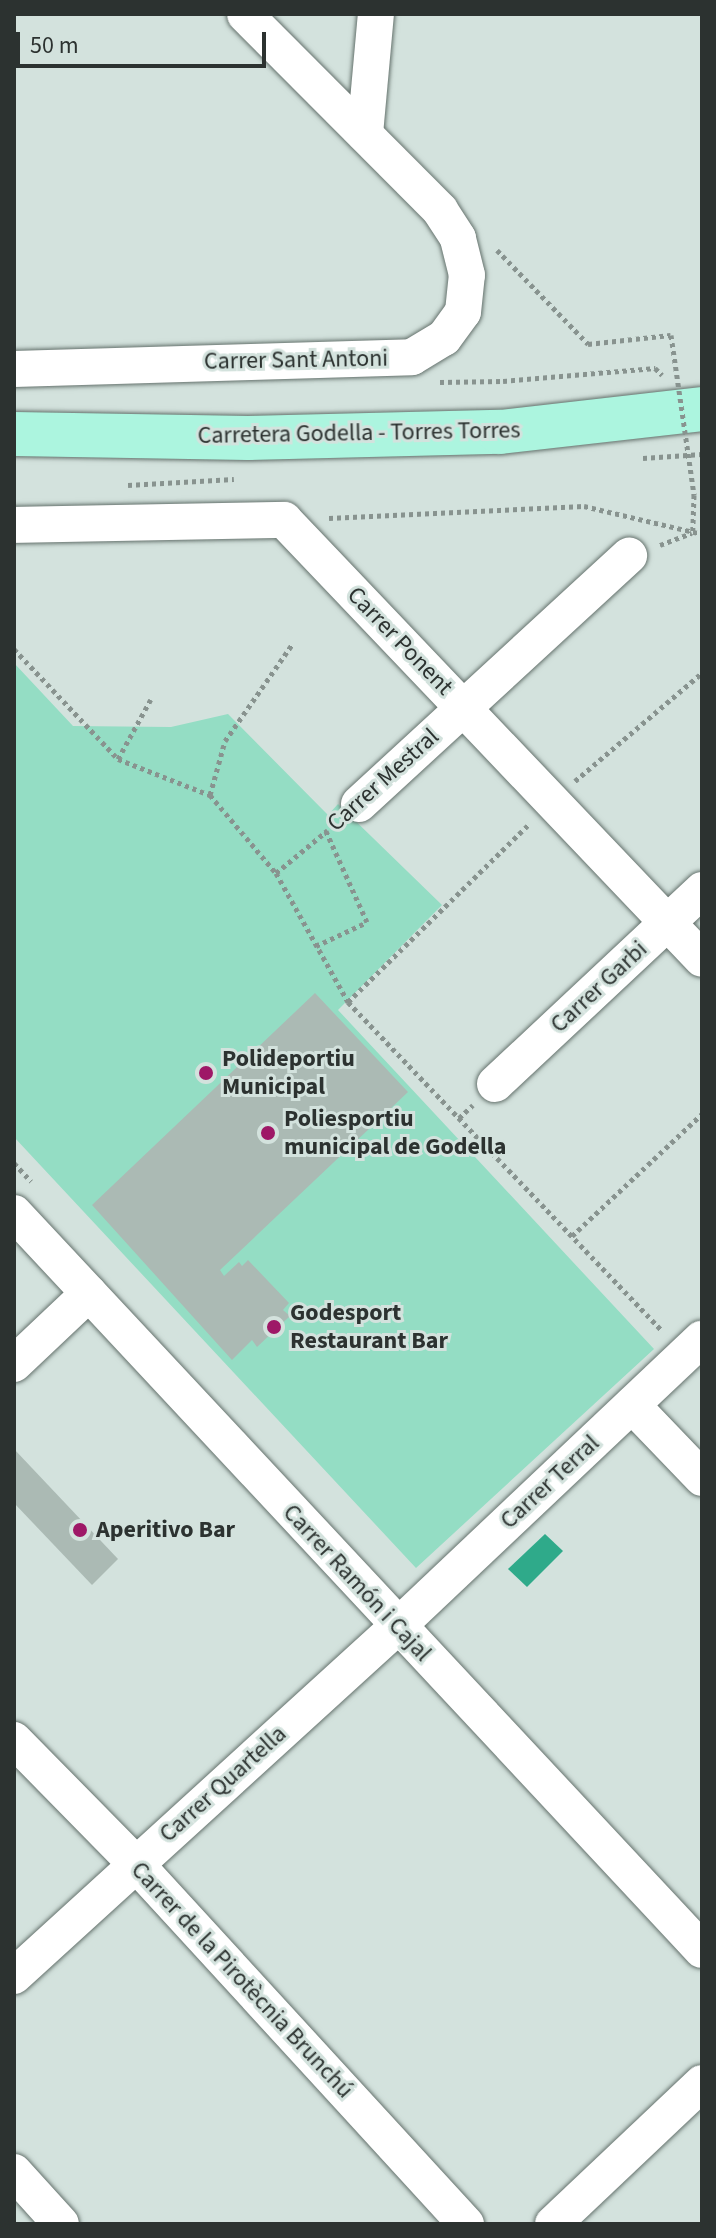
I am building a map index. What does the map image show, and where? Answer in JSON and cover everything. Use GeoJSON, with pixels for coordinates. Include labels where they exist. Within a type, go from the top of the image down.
{"type":"FeatureCollection","features":[{"type":"Feature","properties":{"kind":"main road","name":"Carretera Godella - Torres Torres"},"geometry":{"type":"LineString","coordinates":[[14,434],[248,438],[500,432],[702,409]]}},
{"type":"Feature","properties":{"kind":"street","name":"Carrer Sant Antoni"},"geometry":{"type":"LineString","coordinates":[[14,369],[412,357],[444,338],[463,312],[467,275],[458,238],[440,210],[245,14]]}},
{"type":"Feature","properties":{"kind":"street"},"geometry":{"type":"LineString","coordinates":[[365,134],[376,14]]}},
{"type":"Feature","properties":{"kind":"street"},"geometry":{"type":"LineString","coordinates":[[14,525],[284,520]]}},
{"type":"Feature","properties":{"kind":"street","name":"Carrer Ponent"},"geometry":{"type":"LineString","coordinates":[[284,520],[702,959]]}},
{"type":"Feature","properties":{"kind":"street","name":"Carrer Mestral"},"geometry":{"type":"LineString","coordinates":[[359,804],[629,556]]}},
{"type":"Feature","properties":{"kind":"street","name":"Carrer Garbi"},"geometry":{"type":"LineString","coordinates":[[495,1084],[702,890]]}},
{"type":"Feature","properties":{"kind":"street","name":"Carrer Ramón i Cajal"},"geometry":{"type":"LineString","coordinates":[[14,1213],[702,1950]]}},
{"type":"Feature","properties":{"kind":"street"},"geometry":{"type":"LineString","coordinates":[[14,1364],[89,1293]]}},
{"type":"Feature","properties":{"kind":"street","name":"Carrer Terral"},"geometry":{"type":"LineString","coordinates":[[398,1626],[693,1347]]}},
{"type":"Feature","properties":{"kind":"street"},"geometry":{"type":"LineString","coordinates":[[632,1405],[702,1478]]}},
{"type":"Feature","properties":{"kind":"street","name":"Carrer Quartella"},"geometry":{"type":"LineString","coordinates":[[14,1976],[398,1626]]}},
{"type":"Feature","properties":{"kind":"street","name":"Carrer de la Pirotècnia Brunchú"},"geometry":{"type":"LineString","coordinates":[[14,1740],[135,1863],[466,2224]]}},
{"type":"Feature","properties":{"kind":"street"},"geometry":{"type":"LineString","coordinates":[[553,2224],[702,2083]]}},
{"type":"Feature","properties":{"kind":"street"},"geometry":{"type":"LineString","coordinates":[[14,2172],[61,2224]]}},
{"type":"Feature","properties":{"kind":"path"},"geometry":{"type":"LineString","coordinates":[[458,238],[483,236],[588,344],[671,335],[694,495],[693,532]]}},
{"type":"Feature","properties":{"kind":"path"},"geometry":{"type":"LineString","coordinates":[[284,520],[584,506],[702,534]]}},
{"type":"Feature","properties":{"kind":"path"},"geometry":{"type":"LineString","coordinates":[[210,795],[225,741],[293,643]]}},
{"type":"Feature","properties":{"kind":"path"},"geometry":{"type":"LineString","coordinates":[[14,649],[118,759],[210,795],[276,873],[348,1002],[572,1236],[693,1347]]}},
{"type":"Feature","properties":{"kind":"path"},"geometry":{"type":"LineString","coordinates":[[348,1002],[552,801],[702,673]]}},
{"type":"Feature","properties":{"kind":"path"},"geometry":{"type":"LineString","coordinates":[[118,759],[151,699]]}},
{"type":"Feature","properties":{"kind":"path","name":"Carrer Mestral"},"geometry":{"type":"LineString","coordinates":[[276,873],[359,804]]}},
{"type":"Feature","properties":{"kind":"path"},"geometry":{"type":"LineString","coordinates":[[316,946],[367,922],[326,831]]}},
{"type":"Feature","properties":{"kind":"path"},"geometry":{"type":"LineString","coordinates":[[572,1236],[702,1114]]}},
{"type":"Feature","properties":{"kind":"shaded area","name":"Polideportiu Municipal"},"geometry":{"type":"Polygon","coordinates":[[[14,663],[73,726],[171,727],[228,714],[328,815],[338,804],[442,905],[338,1010],[654,1349],[416,1568],[14,1137],[14,663]]]}},
{"type":"Feature","properties":{"kind":"shaded area"},"geometry":{"type":"Polygon","coordinates":[[[545,1534],[563,1551],[527,1587],[508,1569],[545,1534]]]}},
{"type":"Feature","properties":{"kind":"building","name":"Poliesportiu municipal de Godella"},"geometry":{"type":"Polygon","coordinates":[[[315,993],[408,1092],[220,1270],[224,1276],[239,1262],[242,1266],[248,1260],[289,1303],[283,1310],[290,1316],[257,1347],[252,1340],[232,1360],[92,1205],[315,993]]]}},
{"type":"Feature","properties":{"kind":"building"},"geometry":{"type":"Polygon","coordinates":[[[14,1449],[118,1559],[92,1585],[14,1503],[14,1449]]]}},
{"type":"Feature","properties":{"kind":"place","name":"Polideportiu Municipal"},"geometry":{"type":"Point","coordinates":[206,1073]}},
{"type":"Feature","properties":{"kind":"place","name":"Poliesportiu municipal de Godella"},"geometry":{"type":"Point","coordinates":[268,1133]}},
{"type":"Feature","properties":{"kind":"place","name":"Godesport Restaurant Bar"},"geometry":{"type":"Point","coordinates":[274,1327]}},
{"type":"Feature","properties":{"kind":"place","name":"Aperitivo Bar"},"geometry":{"type":"Point","coordinates":[80,1530]}}]}
